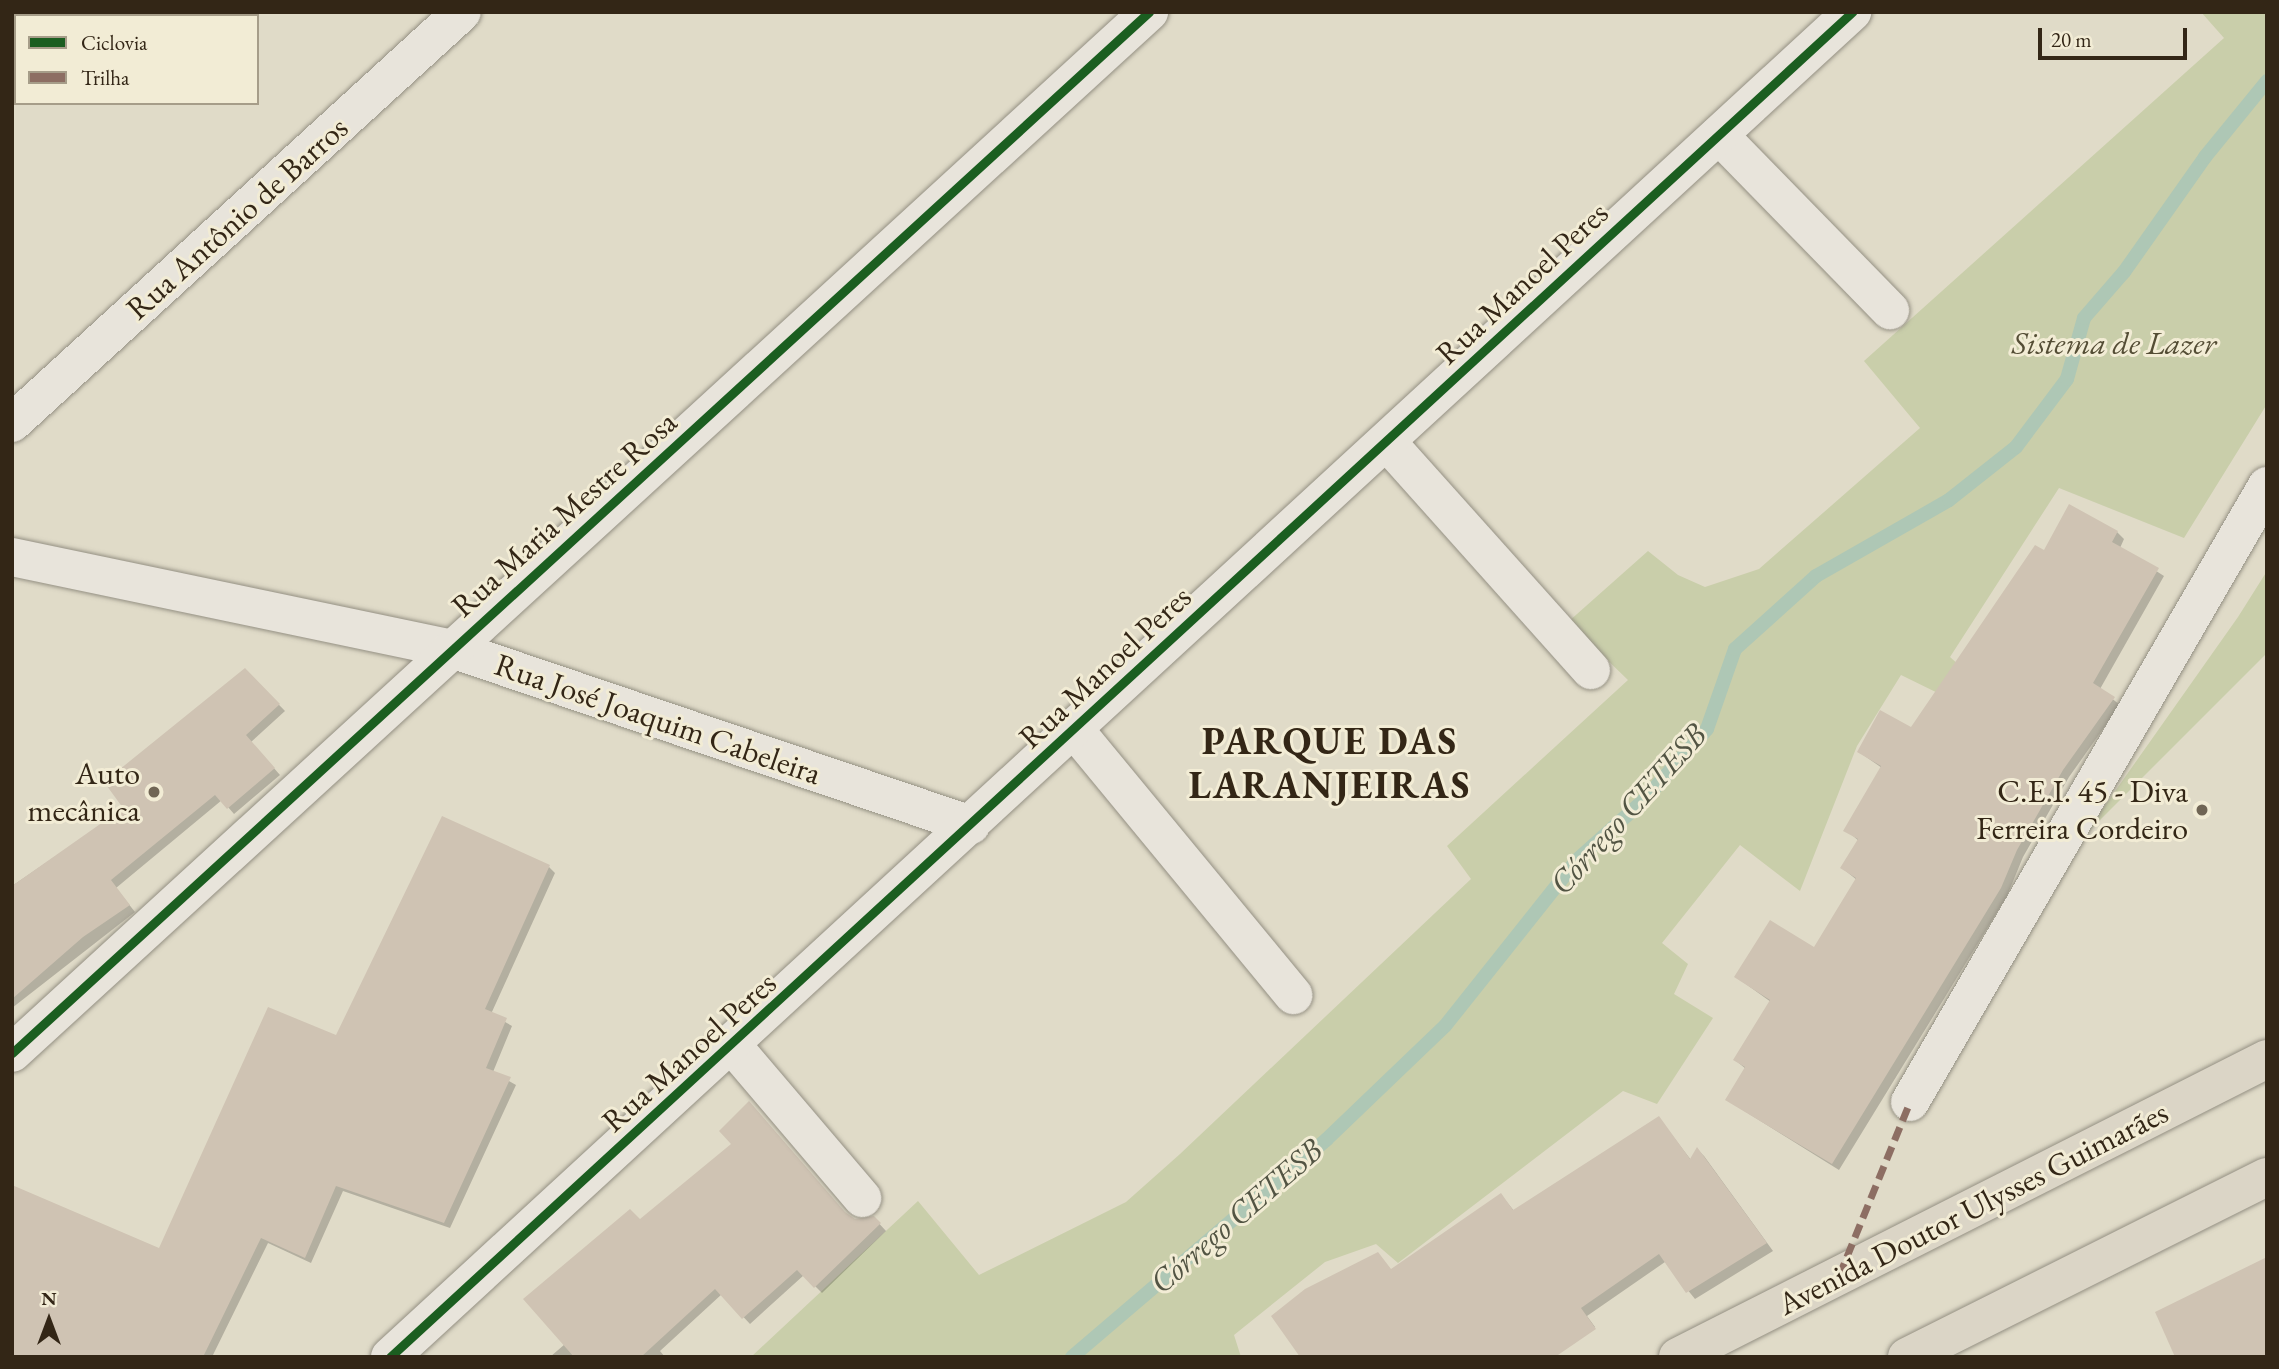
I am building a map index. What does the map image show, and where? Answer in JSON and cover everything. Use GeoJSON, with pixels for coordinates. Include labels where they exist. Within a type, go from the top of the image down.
{"type":"FeatureCollection","features":[{"type":"Feature","properties":{"kind":"main road","name":"Avenida Doutor Ulysses Guimarães"},"geometry":{"type":"LineString","coordinates":[[1678,1357],[2267,1059]]}},
{"type":"Feature","properties":{"kind":"main road"},"geometry":{"type":"LineString","coordinates":[[1906,1357],[2267,1177]]}},
{"type":"Feature","properties":{"kind":"street","name":"Rua Antônio de Barros"},"geometry":{"type":"LineString","coordinates":[[12,423],[462,12]]}},
{"type":"Feature","properties":{"kind":"street","name":"Rua Maria Mestre Rosa"},"geometry":{"type":"LineString","coordinates":[[12,1052],[1149,12]]}},
{"type":"Feature","properties":{"kind":"street","name":"Rua Manoel Peres"},"geometry":{"type":"LineString","coordinates":[[390,1357],[733,1045],[1852,12]]}},
{"type":"Feature","properties":{"kind":"street"},"geometry":{"type":"LineString","coordinates":[[1719,135],[1890,310]]}},
{"type":"Feature","properties":{"kind":"street"},"geometry":{"type":"LineString","coordinates":[[1387,442],[1591,670]]}},
{"type":"Feature","properties":{"kind":"street"},"geometry":{"type":"LineString","coordinates":[[1910,1102],[2267,486]]}},
{"type":"Feature","properties":{"kind":"street","name":"Rua José Joaquim Cabeleira"},"geometry":{"type":"LineString","coordinates":[[12,557],[452,649],[971,825]]}},
{"type":"Feature","properties":{"kind":"street"},"geometry":{"type":"LineString","coordinates":[[1074,729],[1293,995]]}},
{"type":"Feature","properties":{"kind":"street"},"geometry":{"type":"LineString","coordinates":[[733,1045],[862,1198]]}},
{"type":"Feature","properties":{"kind":"green space","name":"Sistema de Lazer"},"geometry":{"type":"Polygon","coordinates":[[[2201,12],[2267,12],[2267,404],[2184,538],[2059,488],[1950,657],[1969,674],[1950,699],[1901,675],[1857,746],[1800,891],[1740,845],[1662,943],[1688,964],[1674,994],[1713,1018],[1657,1104],[1623,1091],[1398,1263],[1376,1244],[1325,1262],[1234,1335],[1241,1357],[751,1357],[918,1201],[979,1275],[1126,1202],[1180,1154],[1471,879],[1447,846],[1628,680],[1568,622],[1648,551],[1678,575],[1705,587],[1759,569],[1920,428],[1864,361],[2224,38],[2201,12]]]}},
{"type":"Feature","properties":{"kind":"green space"},"geometry":{"type":"Polygon","coordinates":[[[2267,571],[2267,653],[2082,838],[2238,617],[2267,571]]]}},
{"type":"Feature","properties":{"kind":"building"},"geometry":{"type":"Polygon","coordinates":[[[2069,504],[2118,531],[2112,542],[2159,568],[2093,683],[2115,697],[2063,770],[2017,850],[2001,888],[1832,1164],[1725,1100],[1745,1067],[1733,1060],[1770,1000],[1734,977],[1770,920],[1814,947],[1856,878],[1840,868],[1858,839],[1843,831],[1881,766],[1857,752],[1880,710],[1911,727],[2035,545],[2044,550],[2069,504]]]}},
{"type":"Feature","properties":{"kind":"building"},"geometry":{"type":"Polygon","coordinates":[[[245,668],[280,704],[246,735],[275,768],[227,809],[215,795],[111,880],[130,905],[83,937],[12,999],[12,886],[123,808],[104,782],[245,668]]]}},
{"type":"Feature","properties":{"kind":"building"},"geometry":{"type":"Polygon","coordinates":[[[442,816],[550,865],[485,1009],[507,1018],[486,1068],[511,1077],[444,1223],[336,1186],[305,1258],[261,1238],[203,1357],[12,1357],[12,1185],[159,1248],[268,1007],[336,1035],[442,816]]]}},
{"type":"Feature","properties":{"kind":"building"},"geometry":{"type":"Polygon","coordinates":[[[749,1101],[845,1212],[855,1219],[874,1216],[881,1223],[814,1288],[797,1270],[742,1319],[715,1289],[641,1357],[574,1357],[523,1299],[630,1209],[640,1219],[731,1144],[719,1131],[749,1101]]]}},
{"type":"Feature","properties":{"kind":"building"},"geometry":{"type":"Polygon","coordinates":[[[1659,1116],[1690,1159],[1697,1147],[1767,1243],[1686,1293],[1659,1254],[1581,1308],[1596,1329],[1555,1357],[1300,1357],[1271,1316],[1305,1289],[1378,1252],[1391,1269],[1501,1193],[1513,1210],[1659,1116]]]}},
{"type":"Feature","properties":{"kind":"building"},"geometry":{"type":"Polygon","coordinates":[[[2267,1257],[2267,1357],[2175,1357],[2155,1312],[2267,1257]]]}},
{"type":"Feature","properties":{"kind":"waterway","name":"Córrego CETESB"},"geometry":{"type":"LineString","coordinates":[[1072,1357],[1327,1139],[1445,1026],[1577,860],[1644,800],[1707,729],[1735,649],[1816,576],[1949,500],[2016,447],[2067,379],[2084,318],[2124,272],[2205,157],[2267,81]]}},
{"type":"Feature","properties":{"kind":"marked path"},"geometry":{"type":"LineString","coordinates":[[1839,1276],[1910,1102]]}},
{"type":"Feature","properties":{"kind":"cycle path"},"geometry":{"type":"LineString","coordinates":[[12,1053],[1149,12]]}},
{"type":"Feature","properties":{"kind":"cycle path"},"geometry":{"type":"LineString","coordinates":[[390,1357],[1852,12]]}},
{"type":"Feature","properties":{"kind":"place","name":"Auto mecânica"},"geometry":{"type":"Point","coordinates":[154,792]}},
{"type":"Feature","properties":{"kind":"place","name":"C.E.I. 45 - Diva Ferreira Cordeiro"},"geometry":{"type":"Point","coordinates":[2202,810]}},
{"type":"Feature","properties":{"kind":"district","name":"PARQUE DAS LARANJEIRAS"},"geometry":{"type":"Point","coordinates":[1330,763]}}]}
